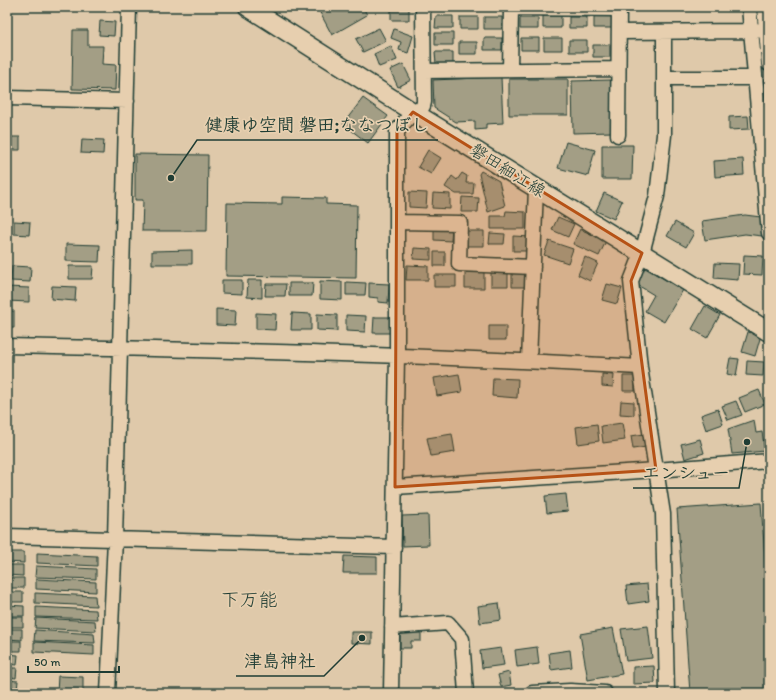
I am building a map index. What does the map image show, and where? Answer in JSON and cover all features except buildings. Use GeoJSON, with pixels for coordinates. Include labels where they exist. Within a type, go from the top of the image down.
{"type":"FeatureCollection","features":[{"type":"Feature","properties":{"kind":"main road","name":"磐田細江線"},"geometry":{"type":"LineString","coordinates":[[248,7],[415,113],[769,332]]}},
{"type":"Feature","properties":{"kind":"street"},"geometry":{"type":"LineString","coordinates":[[108,693],[115,539],[129,7]]}},
{"type":"Feature","properties":{"kind":"street"},"geometry":{"type":"LineString","coordinates":[[391,693],[397,356],[397,131],[424,102],[423,7]]}},
{"type":"Feature","properties":{"kind":"street"},"geometry":{"type":"LineString","coordinates":[[749,7],[759,30],[769,64]]}},
{"type":"Feature","properties":{"kind":"street"},"geometry":{"type":"LineString","coordinates":[[764,7],[759,30],[755,78],[769,233]]}},
{"type":"Feature","properties":{"kind":"street"},"geometry":{"type":"LineString","coordinates":[[510,70],[511,8],[618,8],[618,135]]}},
{"type":"Feature","properties":{"kind":"street"},"geometry":{"type":"LineString","coordinates":[[618,32],[759,30]]}},
{"type":"Feature","properties":{"kind":"street"},"geometry":{"type":"LineString","coordinates":[[664,32],[664,136],[656,196],[642,253],[630,281],[640,367],[663,514],[667,693]]}},
{"type":"Feature","properties":{"kind":"street"},"geometry":{"type":"LineString","coordinates":[[424,71],[618,68]]}},
{"type":"Feature","properties":{"kind":"street"},"geometry":{"type":"LineString","coordinates":[[664,78],[755,78]]}},
{"type":"Feature","properties":{"kind":"street"},"geometry":{"type":"LineString","coordinates":[[7,98],[127,101]]}},
{"type":"Feature","properties":{"kind":"street"},"geometry":{"type":"LineString","coordinates":[[529,361],[536,188]]}},
{"type":"Feature","properties":{"kind":"street"},"geometry":{"type":"LineString","coordinates":[[397,222],[460,223],[459,264],[533,267]]}},
{"type":"Feature","properties":{"kind":"street"},"geometry":{"type":"LineString","coordinates":[[7,346],[397,356],[640,367]]}},
{"type":"Feature","properties":{"kind":"street"},"geometry":{"type":"LineString","coordinates":[[395,487],[769,461]]}},
{"type":"Feature","properties":{"kind":"street"},"geometry":{"type":"LineString","coordinates":[[7,536],[394,547]]}},
{"type":"Feature","properties":{"kind":"street"},"geometry":{"type":"LineString","coordinates":[[392,627],[448,622],[462,639],[466,693]]}},
{"type":"Feature","properties":{"kind":"street"},"geometry":{"type":"LineString","coordinates":[[532,693],[570,691],[605,693]]}},
{"type":"Feature","properties":{"kind":"highlighted area"},"geometry":{"type":"Polygon","coordinates":[[[413,112],[642,253],[631,281],[656,470],[395,487],[397,131],[413,112]]]}},
{"type":"Feature","properties":{"kind":"place","name":"健康ゆ空間 磐田;ななつぼし"},"geometry":{"type":"Point","coordinates":[171,178]}},
{"type":"Feature","properties":{"kind":"place","name":"エンシュー"},"geometry":{"type":"Point","coordinates":[747,442]}},
{"type":"Feature","properties":{"kind":"place","name":"津島神社"},"geometry":{"type":"Point","coordinates":[362,638]}},
{"type":"Feature","properties":{"kind":"district","name":"下万能"},"geometry":{"type":"Point","coordinates":[249,599]}}]}
